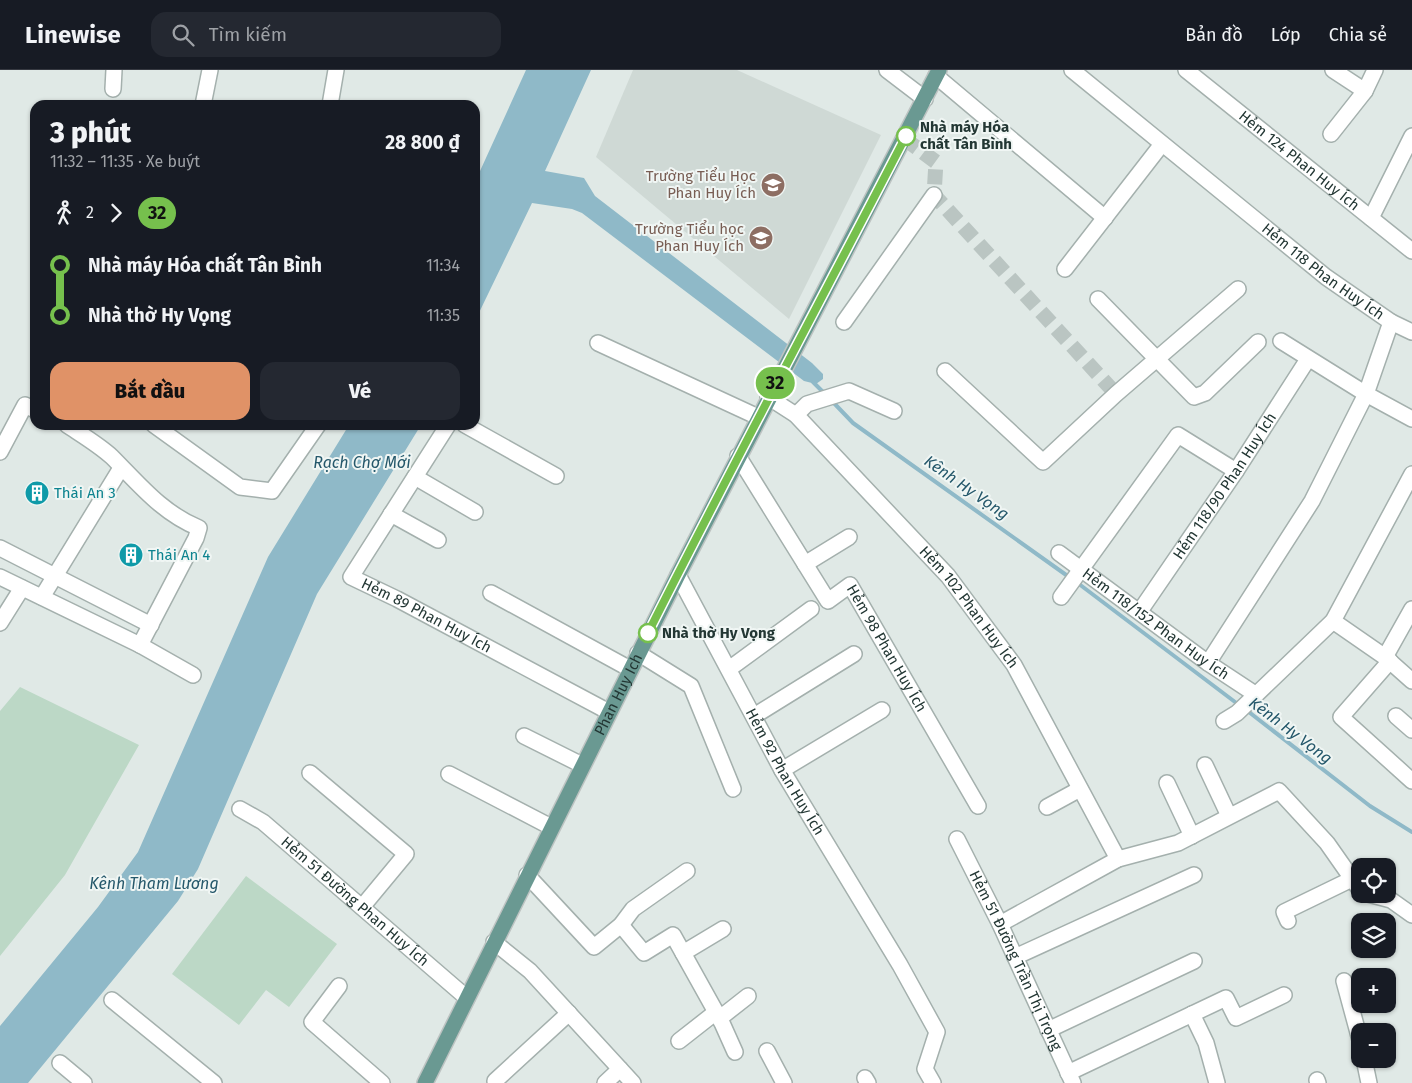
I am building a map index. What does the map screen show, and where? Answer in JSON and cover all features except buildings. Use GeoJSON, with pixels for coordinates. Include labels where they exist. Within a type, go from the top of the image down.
{"type":"FeatureCollection","features":[{"type":"Feature","properties":{"kind":"main road","name":"Phan Huy Ich"},"geometry":{"type":"LineString","coordinates":[[426,1083],[638,653],[770,393],[798,345],[938,73]]}},
{"type":"Feature","properties":{"kind":"street"},"geometry":{"type":"LineString","coordinates":[[112,89],[114,70]]}},
{"type":"Feature","properties":{"kind":"street"},"geometry":{"type":"LineString","coordinates":[[204,100],[210,70]]}},
{"type":"Feature","properties":{"kind":"street"},"geometry":{"type":"LineString","coordinates":[[331,100],[336,70]]}},
{"type":"Feature","properties":{"kind":"street"},"geometry":{"type":"LineString","coordinates":[[887,70],[925,99]]}},
{"type":"Feature","properties":{"kind":"street","name":"Hẻm 118 Phan Huy Ích"},"geometry":{"type":"LineString","coordinates":[[1072,70],[1326,277],[1391,322],[1366,394],[1312,501],[1208,663]]}},
{"type":"Feature","properties":{"kind":"street","name":"Hẻm 124 Phan Huy Ích"},"geometry":{"type":"LineString","coordinates":[[1186,70],[1411,249]]}},
{"type":"Feature","properties":{"kind":"street"},"geometry":{"type":"LineString","coordinates":[[1333,70],[1365,90]]}},
{"type":"Feature","properties":{"kind":"street"},"geometry":{"type":"LineString","coordinates":[[1331,134],[1365,90],[1375,70]]}},
{"type":"Feature","properties":{"kind":"street"},"geometry":{"type":"LineString","coordinates":[[938,73],[1105,218]]}},
{"type":"Feature","properties":{"kind":"street"},"geometry":{"type":"LineString","coordinates":[[1370,218],[1412,136]]}},
{"type":"Feature","properties":{"kind":"street"},"geometry":{"type":"LineString","coordinates":[[1065,269],[1162,144]]}},
{"type":"Feature","properties":{"kind":"street"},"geometry":{"type":"LineString","coordinates":[[844,322],[934,195]]}},
{"type":"Feature","properties":{"kind":"street"},"geometry":{"type":"LineString","coordinates":[[945,371],[1043,462],[1238,289]]}},
{"type":"Feature","properties":{"kind":"street"},"geometry":{"type":"LineString","coordinates":[[1098,299],[1194,397],[1205,393],[1258,342]]}},
{"type":"Feature","properties":{"kind":"street"},"geometry":{"type":"LineString","coordinates":[[1391,322],[1412,332]]}},
{"type":"Feature","properties":{"kind":"street"},"geometry":{"type":"LineString","coordinates":[[1281,341],[1366,394],[1412,419]]}},
{"type":"Feature","properties":{"kind":"street"},"geometry":{"type":"LineString","coordinates":[[598,343],[758,417]]}},
{"type":"Feature","properties":{"kind":"street","name":"Hẻm 118/90 Phan Huy Ích"},"geometry":{"type":"LineString","coordinates":[[1140,611],[1236,471],[1308,359]]}},
{"type":"Feature","properties":{"kind":"street"},"geometry":{"type":"LineString","coordinates":[[796,415],[807,404],[849,391],[894,410]]}},
{"type":"Feature","properties":{"kind":"street","name":"Hẻm 102 Phan Huy Ích"},"geometry":{"type":"LineString","coordinates":[[770,393],[796,415],[948,576],[1014,666],[1118,860]]}},
{"type":"Feature","properties":{"kind":"street"},"geometry":{"type":"LineString","coordinates":[[0,452],[26,405],[30,407]]}},
{"type":"Feature","properties":{"kind":"street"},"geometry":{"type":"LineString","coordinates":[[74,430],[110,456],[167,511],[199,528],[196,538],[140,646]]}},
{"type":"Feature","properties":{"kind":"street"},"geometry":{"type":"LineString","coordinates":[[161,430],[240,487],[272,491],[315,430]]}},
{"type":"Feature","properties":{"kind":"street","name":"Hẻm 89 Phan Huy Ích"},"geometry":{"type":"LineString","coordinates":[[445,430],[351,578],[397,599],[609,712]]}},
{"type":"Feature","properties":{"kind":"street"},"geometry":{"type":"LineString","coordinates":[[475,430],[556,476]]}},
{"type":"Feature","properties":{"kind":"street"},"geometry":{"type":"LineString","coordinates":[[1061,597],[1178,436],[1236,471]]}},
{"type":"Feature","properties":{"kind":"street","name":"Hẻm 98 Phan Huy Ích"},"geometry":{"type":"LineString","coordinates":[[738,456],[828,601],[850,585],[978,806]]}},
{"type":"Feature","properties":{"kind":"street"},"geometry":{"type":"LineString","coordinates":[[42,597],[121,468]]}},
{"type":"Feature","properties":{"kind":"street"},"geometry":{"type":"LineString","coordinates":[[1230,717],[1333,620],[1412,474]]}},
{"type":"Feature","properties":{"kind":"street"},"geometry":{"type":"LineString","coordinates":[[415,476],[475,512]]}},
{"type":"Feature","properties":{"kind":"street"},"geometry":{"type":"LineString","coordinates":[[391,514],[438,540]]}},
{"type":"Feature","properties":{"kind":"street"},"geometry":{"type":"LineString","coordinates":[[806,564],[849,537]]}},
{"type":"Feature","properties":{"kind":"street"},"geometry":{"type":"LineString","coordinates":[[0,548],[151,625]]}},
{"type":"Feature","properties":{"kind":"street","name":"Hẻm 118/152 Phan Huy Ích"},"geometry":{"type":"LineString","coordinates":[[1059,553],[1140,611],[1252,698]]}},
{"type":"Feature","properties":{"kind":"street","name":"Hẻm 92 Phan Huy Ích"},"geometry":{"type":"LineString","coordinates":[[678,575],[782,770],[900,965],[936,1032],[925,1069],[933,1083]]}},
{"type":"Feature","properties":{"kind":"street"},"geometry":{"type":"LineString","coordinates":[[0,576],[140,646],[193,675]]}},
{"type":"Feature","properties":{"kind":"street"},"geometry":{"type":"LineString","coordinates":[[0,623],[22,588]]}},
{"type":"Feature","properties":{"kind":"street"},"geometry":{"type":"LineString","coordinates":[[491,593],[630,669]]}},
{"type":"Feature","properties":{"kind":"street"},"geometry":{"type":"LineString","coordinates":[[729,668],[811,609]]}},
{"type":"Feature","properties":{"kind":"street"},"geometry":{"type":"LineString","coordinates":[[1412,609],[1387,659],[1341,716],[1412,781]]}},
{"type":"Feature","properties":{"kind":"street"},"geometry":{"type":"LineString","coordinates":[[1333,620],[1387,659],[1412,681]]}},
{"type":"Feature","properties":{"kind":"street"},"geometry":{"type":"LineString","coordinates":[[638,653],[691,686],[733,789]]}},
{"type":"Feature","properties":{"kind":"street"},"geometry":{"type":"LineString","coordinates":[[754,716],[854,654]]}},
{"type":"Feature","properties":{"kind":"street"},"geometry":{"type":"LineString","coordinates":[[782,770],[882,710]]}},
{"type":"Feature","properties":{"kind":"street"},"geometry":{"type":"LineString","coordinates":[[1396,716],[1412,730]]}},
{"type":"Feature","properties":{"kind":"street"},"geometry":{"type":"LineString","coordinates":[[524,736],[582,765]]}},
{"type":"Feature","properties":{"kind":"street"},"geometry":{"type":"LineString","coordinates":[[1205,765],[1229,816]]}},
{"type":"Feature","properties":{"kind":"street"},"geometry":{"type":"LineString","coordinates":[[310,773],[406,854],[362,907]]}},
{"type":"Feature","properties":{"kind":"street"},"geometry":{"type":"LineString","coordinates":[[449,774],[551,827]]}},
{"type":"Feature","properties":{"kind":"street"},"geometry":{"type":"LineString","coordinates":[[1167,783],[1192,836]]}},
{"type":"Feature","properties":{"kind":"street"},"geometry":{"type":"LineString","coordinates":[[1047,806],[1080,789]]}},
{"type":"Feature","properties":{"kind":"street"},"geometry":{"type":"LineString","coordinates":[[1000,924],[1118,860],[1178,843],[1279,791],[1327,843],[1351,878]]}},
{"type":"Feature","properties":{"kind":"street","name":"Hẻm 51 Đường Phan Huy Ích"},"geometry":{"type":"LineString","coordinates":[[240,809],[263,822],[467,998]]}},
{"type":"Feature","properties":{"kind":"street","name":"Hẻm 51 Đường Trần Thị Trọng"},"geometry":{"type":"LineString","coordinates":[[957,840],[1000,924],[1070,1078]]}},
{"type":"Feature","properties":{"kind":"street"},"geometry":{"type":"LineString","coordinates":[[527,875],[594,947],[621,925],[633,909],[687,871]]}},
{"type":"Feature","properties":{"kind":"street"},"geometry":{"type":"LineString","coordinates":[[1015,958],[1194,875]]}},
{"type":"Feature","properties":{"kind":"street"},"geometry":{"type":"LineString","coordinates":[[1288,921],[1284,912],[1351,887]]}},
{"type":"Feature","properties":{"kind":"street"},"geometry":{"type":"LineString","coordinates":[[1395,903],[1412,915]]}},
{"type":"Feature","properties":{"kind":"street"},"geometry":{"type":"LineString","coordinates":[[621,925],[644,953],[673,935],[718,1015],[735,1052]]}},
{"type":"Feature","properties":{"kind":"street"},"geometry":{"type":"LineString","coordinates":[[683,953],[723,929]]}},
{"type":"Feature","properties":{"kind":"street"},"geometry":{"type":"LineString","coordinates":[[494,942],[530,971],[633,1083]]}},
{"type":"Feature","properties":{"kind":"street"},"geometry":{"type":"LineString","coordinates":[[1048,1030],[1194,962]]}},
{"type":"Feature","properties":{"kind":"street"},"geometry":{"type":"LineString","coordinates":[[1344,981],[1355,1023]]}},
{"type":"Feature","properties":{"kind":"street"},"geometry":{"type":"LineString","coordinates":[[339,986],[312,1022],[382,1083]]}},
{"type":"Feature","properties":{"kind":"street"},"geometry":{"type":"LineString","coordinates":[[1070,1078],[1226,998],[1236,1018],[1284,995]]}},
{"type":"Feature","properties":{"kind":"street"},"geometry":{"type":"LineString","coordinates":[[679,1041],[748,996]]}},
{"type":"Feature","properties":{"kind":"street"},"geometry":{"type":"LineString","coordinates":[[112,1000],[214,1083]]}},
{"type":"Feature","properties":{"kind":"street"},"geometry":{"type":"LineString","coordinates":[[495,1081],[569,1013]]}},
{"type":"Feature","properties":{"kind":"street"},"geometry":{"type":"LineString","coordinates":[[1192,1014],[1206,1043],[1217,1083]]}},
{"type":"Feature","properties":{"kind":"street"},"geometry":{"type":"LineString","coordinates":[[766,1051],[784,1083]]}},
{"type":"Feature","properties":{"kind":"street"},"geometry":{"type":"LineString","coordinates":[[60,1062],[84,1083]]}},
{"type":"Feature","properties":{"kind":"street"},"geometry":{"type":"LineString","coordinates":[[1366,1068],[1369,1083]]}},
{"type":"Feature","properties":{"kind":"street"},"geometry":{"type":"LineString","coordinates":[[605,1083],[620,1069]]}},
{"type":"Feature","properties":{"kind":"shaded area","name":"Trường Tiểu học Phan Huy Ích"},"geometry":{"type":"Polygon","coordinates":[[[633,70],[737,70],[881,135],[789,319],[596,157],[633,70]]]}},
{"type":"Feature","properties":{"kind":"green space"},"geometry":{"type":"Polygon","coordinates":[[[20,687],[139,745],[65,875],[0,956],[0,711],[20,687]]]}},
{"type":"Feature","properties":{"kind":"green space"},"geometry":{"type":"Polygon","coordinates":[[[246,876],[337,944],[289,1007],[266,990],[239,1025],[172,974],[246,876]]]}},
{"type":"Feature","properties":{"kind":"water"},"geometry":{"type":"Polygon","coordinates":[[[526,70],[591,70],[545,171],[584,178],[595,196],[812,363],[823,374],[823,379],[816,384],[804,381],[582,213],[572,209],[532,203],[480,311],[480,171],[526,70]]]}},
{"type":"Feature","properties":{"kind":"water","name":"Rạch Chợ Mới"},"geometry":{"type":"Polygon","coordinates":[[[346,430],[418,430],[317,594],[198,869],[178,901],[28,1083],[0,1083],[0,1026],[98,907],[138,852],[268,557],[346,430]]]}},
{"type":"Feature","properties":{"kind":"waterway","name":"Kênh Hy Vọng"},"geometry":{"type":"LineString","coordinates":[[813,382],[826,395]]}},
{"type":"Feature","properties":{"kind":"waterway","name":"Kênh Hy Vọng"},"geometry":{"type":"LineString","coordinates":[[831,400],[853,423],[1069,577]]}},
{"type":"Feature","properties":{"kind":"waterway","name":"Kênh Hy Vọng"},"geometry":{"type":"LineString","coordinates":[[1075,581],[1239,705]]}},
{"type":"Feature","properties":{"kind":"waterway","name":"Kênh Hy Vọng"},"geometry":{"type":"LineString","coordinates":[[1245,709],[1370,806],[1412,832]]}},
{"type":"Feature","properties":{"kind":"tunnel"},"geometry":{"type":"LineString","coordinates":[[905,139],[936,162],[934,195],[1116,394]]}},
{"type":"Feature","properties":{"kind":"bus line","name":"32"},"geometry":{"type":"LineString","coordinates":[[648,633],[768,397],[798,345],[906,136]]}},
{"type":"Feature","properties":{"kind":"place","name":"Nhà máy Hóa chất Tân Bình"},"geometry":{"type":"Point","coordinates":[906,136]}},
{"type":"Feature","properties":{"kind":"place","name":"Trường Tiểu Học Phan Huy Ích"},"geometry":{"type":"Point","coordinates":[773,185]}},
{"type":"Feature","properties":{"kind":"place","name":"Trường Tiểu học Phan Huy Ích"},"geometry":{"type":"Point","coordinates":[761,238]}},
{"type":"Feature","properties":{"kind":"place","name":"Thái An 3"},"geometry":{"type":"Point","coordinates":[37,493]}},
{"type":"Feature","properties":{"kind":"place","name":"Thái An 4"},"geometry":{"type":"Point","coordinates":[131,555]}},
{"type":"Feature","properties":{"kind":"place","name":"Nhà thờ Hy Vọng"},"geometry":{"type":"Point","coordinates":[648,633]}},
{"type":"Feature","properties":{"kind":"water label","name":"Kênh Tham Lương"},"geometry":{"type":"Point","coordinates":[154,883]}}]}
